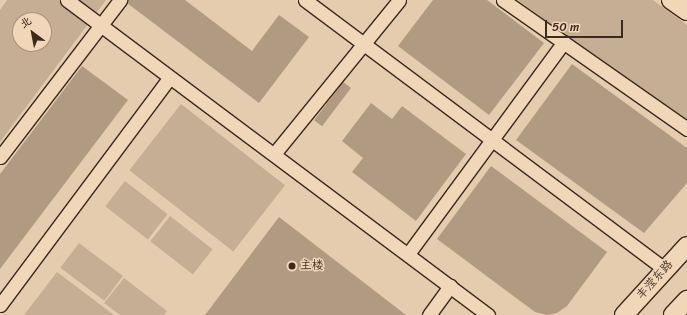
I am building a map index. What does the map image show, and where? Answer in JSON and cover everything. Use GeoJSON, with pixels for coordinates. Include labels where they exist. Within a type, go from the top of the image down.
{"type":"FeatureCollection","features":[{"type":"Feature","properties":{"kind":"street"},"geometry":{"type":"LineString","coordinates":[[67,0],[169,78],[274,154],[488,315]]}},
{"type":"Feature","properties":{"kind":"street"},"geometry":{"type":"LineString","coordinates":[[0,157],[120,0]]}},
{"type":"Feature","properties":{"kind":"street"},"geometry":{"type":"LineString","coordinates":[[305,0],[450,111],[493,139],[666,269]]}},
{"type":"Feature","properties":{"kind":"street"},"geometry":{"type":"LineString","coordinates":[[274,154],[399,0]]}},
{"type":"Feature","properties":{"kind":"street"},"geometry":{"type":"LineString","coordinates":[[503,0],[687,129]]}},
{"type":"Feature","properties":{"kind":"street"},"geometry":{"type":"LineString","coordinates":[[672,0],[687,11]]}},
{"type":"Feature","properties":{"kind":"street"},"geometry":{"type":"LineString","coordinates":[[408,254],[564,42]]}},
{"type":"Feature","properties":{"kind":"street"},"geometry":{"type":"LineString","coordinates":[[0,305],[169,78]]}},
{"type":"Feature","properties":{"kind":"street","name":"丰滢东路"},"geometry":{"type":"LineString","coordinates":[[624,315],[687,246]]}},
{"type":"Feature","properties":{"kind":"street"},"geometry":{"type":"LineString","coordinates":[[429,315],[450,286]]}},
{"type":"Feature","properties":{"kind":"street"},"geometry":{"type":"LineString","coordinates":[[673,315],[687,300]]}},
{"type":"Feature","properties":{"kind":"shaded area"},"geometry":{"type":"Polygon","coordinates":[[[7,0],[106,0],[0,142],[0,10],[7,0]]]}},
{"type":"Feature","properties":{"kind":"shaded area"},"geometry":{"type":"Polygon","coordinates":[[[518,0],[653,0],[687,25],[687,128],[518,0]]]}},
{"type":"Feature","properties":{"kind":"shaded area"},"geometry":{"type":"Polygon","coordinates":[[[181,104],[285,185],[233,251],[129,170],[181,104]]]}},
{"type":"Feature","properties":{"kind":"shaded area"},"geometry":{"type":"Polygon","coordinates":[[[125,181],[168,214],[148,239],[105,206],[125,181]]]}},
{"type":"Feature","properties":{"kind":"shaded area"},"geometry":{"type":"Polygon","coordinates":[[[170,216],[213,249],[193,274],[150,241],[170,216]]]}},
{"type":"Feature","properties":{"kind":"shaded area"},"geometry":{"type":"Polygon","coordinates":[[[79,243],[123,276],[104,301],[60,268],[79,243]]]}},
{"type":"Feature","properties":{"kind":"shaded area"},"geometry":{"type":"Polygon","coordinates":[[[57,272],[114,315],[24,315],[57,272]]]}},
{"type":"Feature","properties":{"kind":"shaded area"},"geometry":{"type":"Polygon","coordinates":[[[124,278],[167,311],[164,315],[120,315],[104,303],[124,278]]]}},
{"type":"Feature","properties":{"kind":"building"},"geometry":{"type":"Polygon","coordinates":[[[128,0],[185,0],[252,51],[279,15],[309,37],[259,103],[127,3],[128,0]]]}},
{"type":"Feature","properties":{"kind":"building"},"geometry":{"type":"Polygon","coordinates":[[[433,0],[487,0],[544,43],[489,115],[398,46],[433,0]]]}},
{"type":"Feature","properties":{"kind":"building"},"geometry":{"type":"Polygon","coordinates":[[[572,64],[687,148],[687,183],[644,233],[516,140],[572,64]]]}},
{"type":"Feature","properties":{"kind":"building"},"geometry":{"type":"Polygon","coordinates":[[[82,66],[128,100],[0,269],[0,174],[82,66]]]}},
{"type":"Feature","properties":{"kind":"building"},"geometry":{"type":"Polygon","coordinates":[[[343,82],[351,88],[322,126],[314,120],[343,82]]]}},
{"type":"Feature","properties":{"kind":"building"},"geometry":{"type":"Polygon","coordinates":[[[371,103],[392,119],[402,106],[466,154],[416,221],[352,172],[363,158],[342,141],[371,103]]]}},
{"type":"Feature","properties":{"kind":"building"},"geometry":{"type":"Polygon","coordinates":[[[491,166],[607,252],[567,306],[557,313],[547,315],[535,312],[437,239],[491,166]]]}},
{"type":"Feature","properties":{"kind":"building","name":"主楼"},"geometry":{"type":"Polygon","coordinates":[[[279,217],[406,315],[205,315],[279,217]]]}},
{"type":"Feature","properties":{"kind":"place","name":"主楼"},"geometry":{"type":"Point","coordinates":[292,266]}}]}
